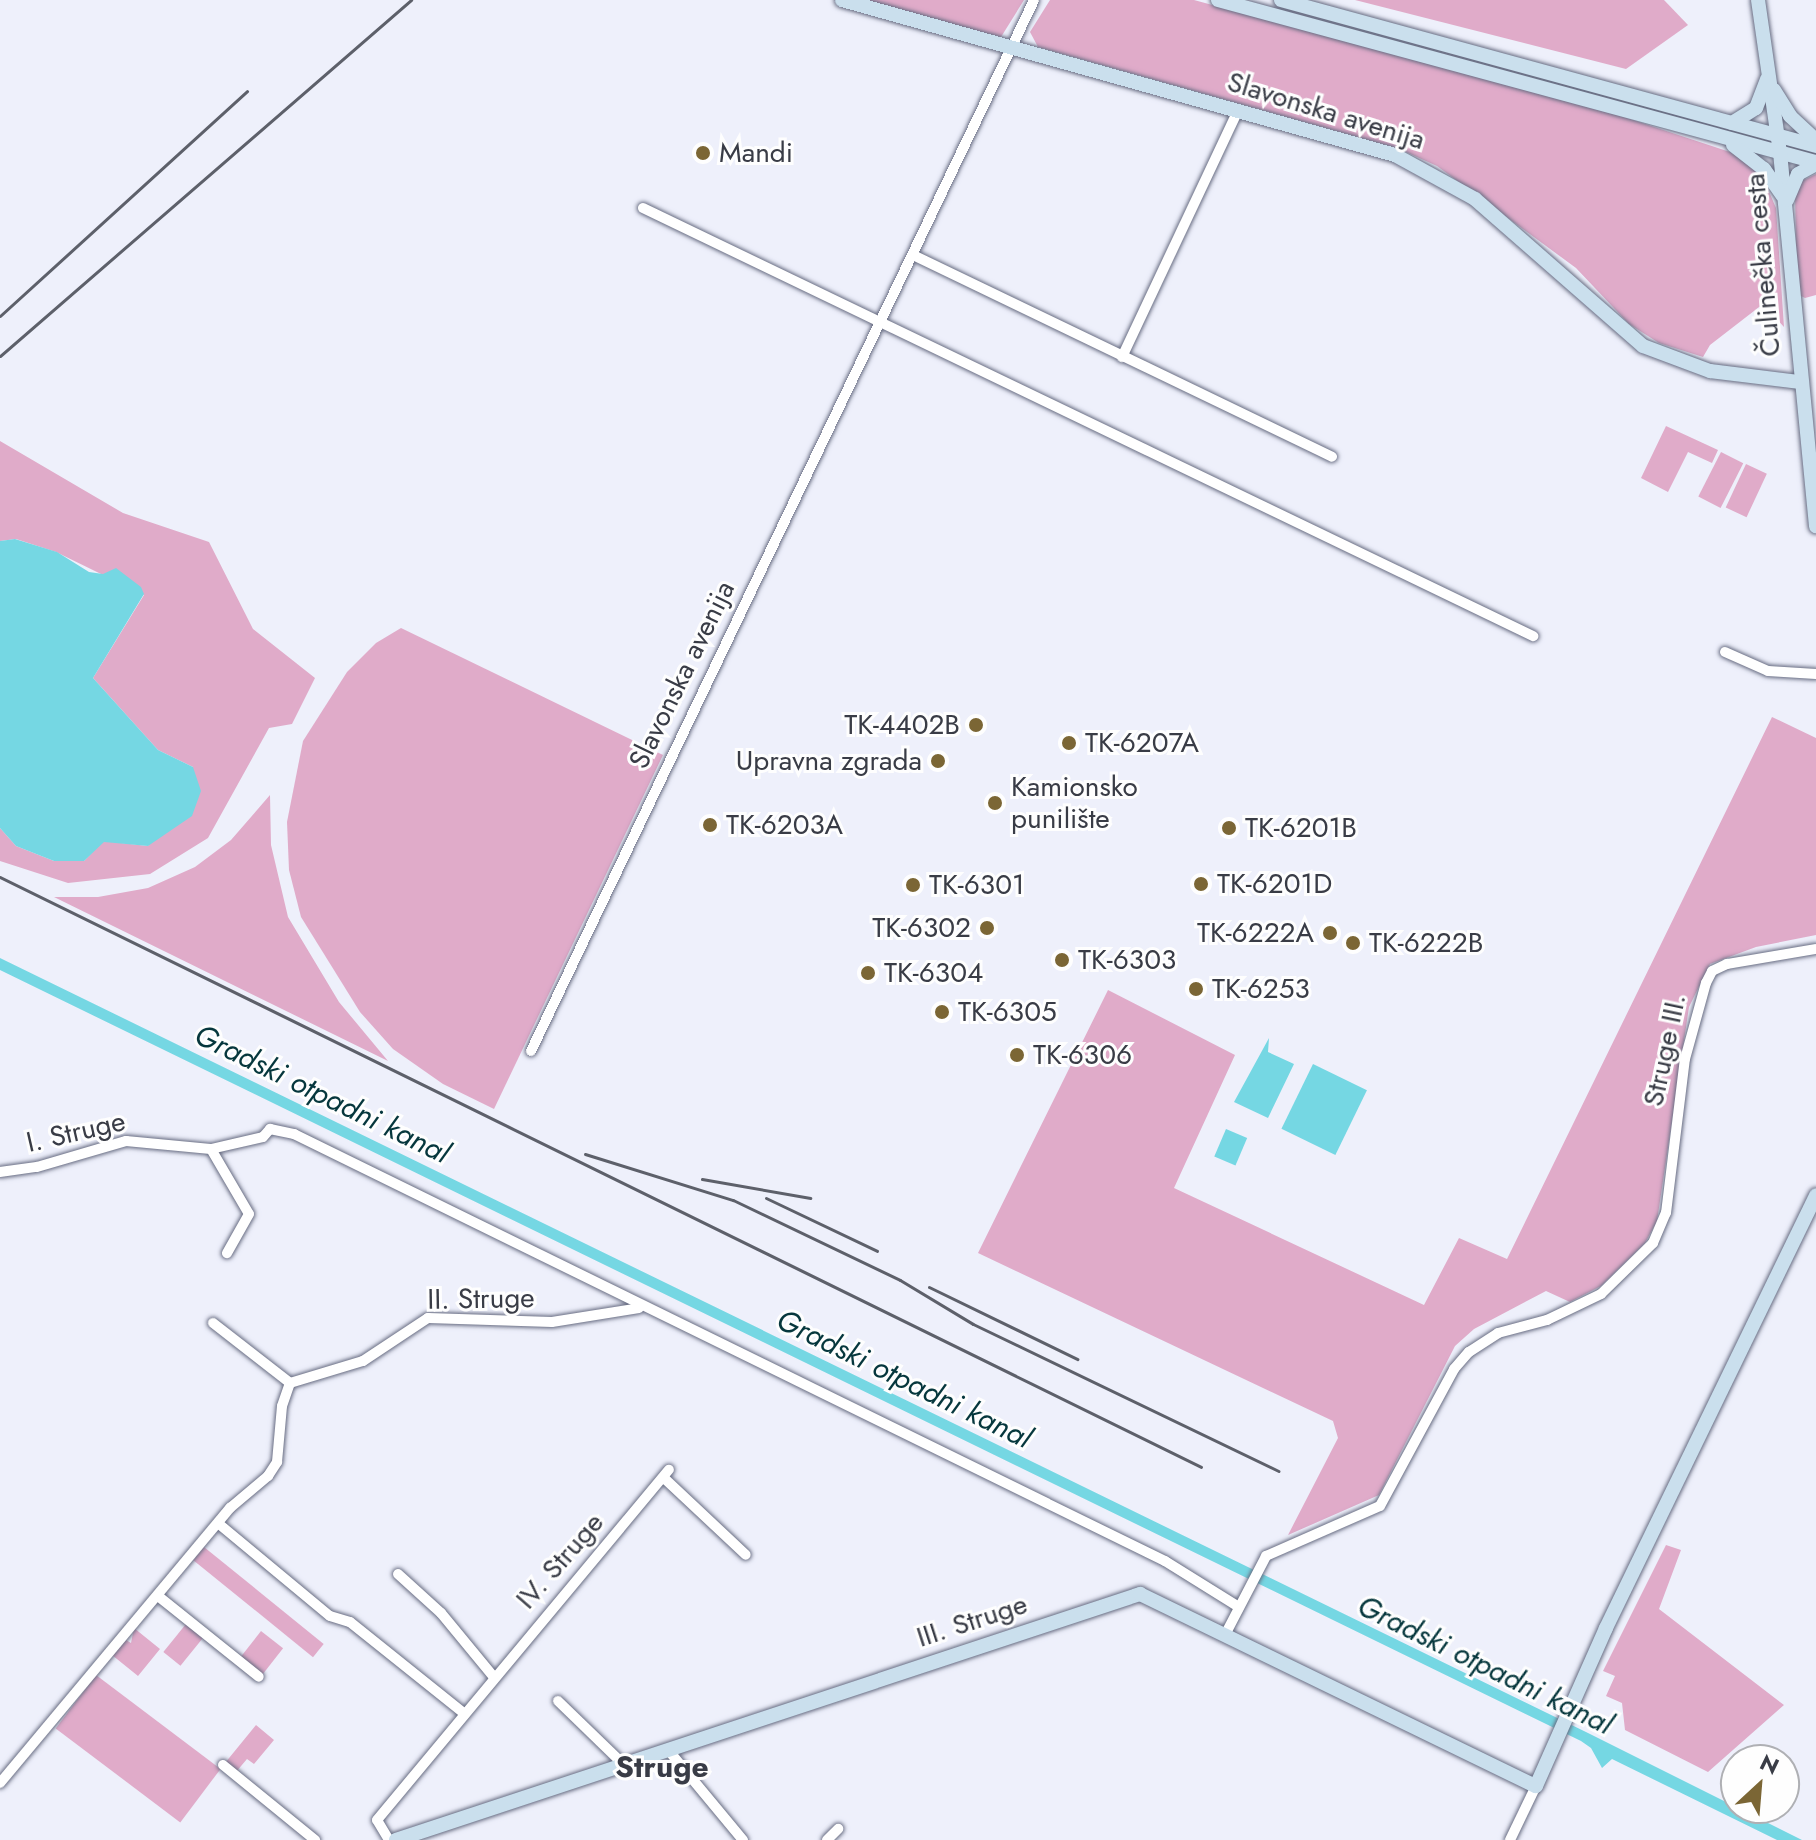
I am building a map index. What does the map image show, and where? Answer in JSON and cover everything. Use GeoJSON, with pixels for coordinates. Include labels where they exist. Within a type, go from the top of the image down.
{"type":"FeatureCollection","features":[{"type":"Feature","properties":{"kind":"street","name":"Slavonska avenija"},"geometry":{"type":"LineString","coordinates":[[842,0],[1238,110],[1424,167],[1506,226],[1617,328],[1664,358],[1710,371],[1800,382]]}},
{"type":"Feature","properties":{"kind":"street","name":"Slavonska avenija"},"geometry":{"type":"LineString","coordinates":[[531,1051],[1015,47],[1034,0]]}},
{"type":"Feature","properties":{"kind":"street"},"geometry":{"type":"LineString","coordinates":[[1218,0],[1816,163]]}},
{"type":"Feature","properties":{"kind":"street"},"geometry":{"type":"LineString","coordinates":[[1281,0],[1816,143]]}},
{"type":"Feature","properties":{"kind":"street","name":"Čulinečka cesta"},"geometry":{"type":"LineString","coordinates":[[1758,0],[1767,79],[1780,152],[1816,526]]}},
{"type":"Feature","properties":{"kind":"street"},"geometry":{"type":"LineString","coordinates":[[1732,123],[1756,108],[1767,79]]}},
{"type":"Feature","properties":{"kind":"street"},"geometry":{"type":"LineString","coordinates":[[1767,79],[1790,116],[1816,143]]}},
{"type":"Feature","properties":{"kind":"street"},"geometry":{"type":"LineString","coordinates":[[1122,357],[1238,110]]}},
{"type":"Feature","properties":{"kind":"street"},"geometry":{"type":"LineString","coordinates":[[1719,136],[1750,156],[1785,203]]}},
{"type":"Feature","properties":{"kind":"street"},"geometry":{"type":"LineString","coordinates":[[1785,203],[1795,179],[1816,163]]}},
{"type":"Feature","properties":{"kind":"street"},"geometry":{"type":"LineString","coordinates":[[643,208],[1533,636]]}},
{"type":"Feature","properties":{"kind":"street"},"geometry":{"type":"LineString","coordinates":[[913,255],[1332,457]]}},
{"type":"Feature","properties":{"kind":"street"},"geometry":{"type":"LineString","coordinates":[[1725,652],[1768,671],[1816,674]]}},
{"type":"Feature","properties":{"kind":"street","name":"Struge III."},"geometry":{"type":"LineString","coordinates":[[1239,1607],[1259,1566],[1270,1554],[1365,1517],[1380,1506],[1454,1369],[1469,1352],[1498,1333],[1581,1305],[1642,1255],[1662,1229],[1685,1059],[1712,971],[1727,964],[1816,949]]}},
{"type":"Feature","properties":{"kind":"street","name":"I. Struge"},"geometry":{"type":"LineString","coordinates":[[0,1172],[37,1167],[126,1141],[211,1149],[263,1137],[270,1129],[294,1134],[599,1287]]}},
{"type":"Feature","properties":{"kind":"street"},"geometry":{"type":"LineString","coordinates":[[211,1149],[249,1214],[227,1253]]}},
{"type":"Feature","properties":{"kind":"street"},"geometry":{"type":"LineString","coordinates":[[1510,1840],[1555,1750],[1606,1628],[1816,1195]]}},
{"type":"Feature","properties":{"kind":"street"},"geometry":{"type":"LineString","coordinates":[[599,1287],[1165,1561],[1239,1607],[1226,1633]]}},
{"type":"Feature","properties":{"kind":"street"},"geometry":{"type":"LineString","coordinates":[[599,1287],[602,1311]]}},
{"type":"Feature","properties":{"kind":"street","name":"II. Struge"},"geometry":{"type":"LineString","coordinates":[[290,1383],[363,1361],[428,1318],[552,1322],[602,1311],[640,1308]]}},
{"type":"Feature","properties":{"kind":"street"},"geometry":{"type":"LineString","coordinates":[[0,1783],[219,1524],[277,1462],[282,1406],[290,1383],[213,1323]]}},
{"type":"Feature","properties":{"kind":"street","name":"IV. Struge"},"geometry":{"type":"LineString","coordinates":[[389,1840],[377,1820],[493,1676],[666,1474],[746,1555]]}},
{"type":"Feature","properties":{"kind":"street"},"geometry":{"type":"LineString","coordinates":[[219,1524],[330,1616],[344,1618],[465,1714]]}},
{"type":"Feature","properties":{"kind":"street"},"geometry":{"type":"LineString","coordinates":[[398,1574],[441,1613],[493,1676]]}},
{"type":"Feature","properties":{"kind":"street","name":"III. Struge"},"geometry":{"type":"LineString","coordinates":[[669,1751],[1140,1594],[1226,1633],[1536,1786]]}},
{"type":"Feature","properties":{"kind":"street"},"geometry":{"type":"LineString","coordinates":[[158,1596],[259,1677]]}},
{"type":"Feature","properties":{"kind":"street"},"geometry":{"type":"LineString","coordinates":[[558,1701],[625,1766]]}},
{"type":"Feature","properties":{"kind":"street"},"geometry":{"type":"LineString","coordinates":[[396,1840],[669,1751],[743,1840]]}},
{"type":"Feature","properties":{"kind":"street"},"geometry":{"type":"LineString","coordinates":[[223,1765],[315,1840]]}},
{"type":"Feature","properties":{"kind":"street"},"geometry":{"type":"LineString","coordinates":[[827,1840],[838,1829]]}},
{"type":"Feature","properties":{"kind":"shaded area"},"geometry":{"type":"Polygon","coordinates":[[[859,0],[1024,0],[1001,37],[859,0]]]}},
{"type":"Feature","properties":{"kind":"shaded area"},"geometry":{"type":"Polygon","coordinates":[[[1050,0],[1194,0],[1627,118],[1730,152],[1761,173],[1776,208],[1784,327],[1763,304],[1710,345],[1703,357],[1659,343],[1629,324],[1576,268],[1437,166],[1397,148],[1038,47],[1030,32],[1050,0]]]}},
{"type":"Feature","properties":{"kind":"shaded area"},"geometry":{"type":"Polygon","coordinates":[[[1355,0],[1664,0],[1688,25],[1626,69],[1355,0]]]}},
{"type":"Feature","properties":{"kind":"shaded area"},"geometry":{"type":"Polygon","coordinates":[[[1816,174],[1816,295],[1805,298],[1797,294],[1795,194],[1800,182],[1816,174]]]}},
{"type":"Feature","properties":{"kind":"shaded area"},"geometry":{"type":"Polygon","coordinates":[[[1666,426],[1718,450],[1712,463],[1688,452],[1668,492],[1641,478],[1666,426]]]}},
{"type":"Feature","properties":{"kind":"shaded area"},"geometry":{"type":"Polygon","coordinates":[[[0,441],[123,513],[209,542],[253,629],[315,678],[292,724],[269,728],[208,838],[150,874],[68,883],[0,861],[0,828],[16,846],[54,861],[84,861],[103,841],[148,846],[193,767],[158,750],[93,678],[144,595],[56,552],[16,539],[0,541],[0,441]]]}},
{"type":"Feature","properties":{"kind":"shaded area"},"geometry":{"type":"Polygon","coordinates":[[[1721,452],[1743,463],[1721,508],[1698,497],[1721,452]]]}},
{"type":"Feature","properties":{"kind":"shaded area"},"geometry":{"type":"Polygon","coordinates":[[[1746,464],[1767,474],[1747,517],[1726,508],[1746,464]]]}},
{"type":"Feature","properties":{"kind":"shaded area"},"geometry":{"type":"Polygon","coordinates":[[[401,628],[663,755],[494,1109],[443,1084],[393,1049],[360,1012],[301,917],[289,870],[287,822],[303,741],[347,672],[376,643],[401,628]]]}},
{"type":"Feature","properties":{"kind":"shaded area"},"geometry":{"type":"Polygon","coordinates":[[[1772,717],[1816,738],[1816,935],[1756,947],[1710,964],[1689,1007],[1657,1221],[1645,1243],[1601,1286],[1570,1302],[1546,1291],[1474,1329],[1455,1346],[1379,1495],[1288,1535],[1338,1438],[1333,1421],[978,1253],[1108,990],[1235,1055],[1174,1188],[1424,1305],[1459,1238],[1507,1259],[1772,717]]]}},
{"type":"Feature","properties":{"kind":"shaded area"},"geometry":{"type":"Polygon","coordinates":[[[270,795],[271,845],[288,917],[339,1002],[388,1061],[54,897],[98,897],[148,888],[195,867],[231,840],[270,795]]]}},
{"type":"Feature","properties":{"kind":"shaded area"},"geometry":{"type":"Polygon","coordinates":[[[1666,1545],[1681,1550],[1659,1609],[1784,1705],[1740,1744],[1720,1744],[1720,1761],[1708,1772],[1625,1730],[1622,1703],[1606,1696],[1615,1676],[1603,1671],[1666,1545]]]}},
{"type":"Feature","properties":{"kind":"shaded area"},"geometry":{"type":"Polygon","coordinates":[[[204,1547],[324,1644],[313,1657],[193,1560],[204,1547]]]}},
{"type":"Feature","properties":{"kind":"shaded area"},"geometry":{"type":"Polygon","coordinates":[[[186,1624],[203,1638],[180,1666],[163,1652],[186,1624]]]}},
{"type":"Feature","properties":{"kind":"shaded area"},"geometry":{"type":"Polygon","coordinates":[[[134,1628],[160,1649],[138,1676],[112,1655],[126,1640],[131,1643],[134,1628]]]}},
{"type":"Feature","properties":{"kind":"shaded area"},"geometry":{"type":"Polygon","coordinates":[[[261,1631],[283,1648],[262,1675],[240,1658],[261,1631]]]}},
{"type":"Feature","properties":{"kind":"shaded area"},"geometry":{"type":"Polygon","coordinates":[[[96,1675],[221,1769],[180,1822],[56,1729],[96,1675]]]}},
{"type":"Feature","properties":{"kind":"shaded area"},"geometry":{"type":"Polygon","coordinates":[[[256,1725],[274,1740],[254,1764],[247,1759],[236,1772],[225,1763],[256,1725]]]}},
{"type":"Feature","properties":{"kind":"water"},"geometry":{"type":"Polygon","coordinates":[[[15,539],[57,552],[89,572],[103,574],[116,568],[141,587],[144,594],[93,678],[158,750],[193,767],[201,791],[192,816],[148,846],[104,842],[84,861],[54,861],[16,846],[0,828],[0,541],[15,539]]]}},
{"type":"Feature","properties":{"kind":"water"},"geometry":{"type":"Polygon","coordinates":[[[0,958],[1588,1733],[1720,1799],[1720,1812],[1612,1759],[1602,1768],[1591,1748],[1581,1741],[0,970],[0,958]]]}},
{"type":"Feature","properties":{"kind":"water"},"geometry":{"type":"Polygon","coordinates":[[[1269,1038],[1268,1052],[1294,1064],[1268,1118],[1234,1102],[1269,1038]]]}},
{"type":"Feature","properties":{"kind":"water"},"geometry":{"type":"Polygon","coordinates":[[[1313,1064],[1367,1090],[1335,1155],[1281,1129],[1313,1064]]]}},
{"type":"Feature","properties":{"kind":"water"},"geometry":{"type":"Polygon","coordinates":[[[1226,1129],[1247,1138],[1235,1166],[1214,1157],[1226,1129]]]}},
{"type":"Feature","properties":{"kind":"water"},"geometry":{"type":"Polygon","coordinates":[[[1744,1824],[1770,1824],[1802,1840],[1777,1840],[1744,1824]]]}},
{"type":"Feature","properties":{"kind":"railway"},"geometry":{"type":"LineString","coordinates":[[0,356],[411,0]]}},
{"type":"Feature","properties":{"kind":"railway"},"geometry":{"type":"LineString","coordinates":[[0,316],[247,91]]}},
{"type":"Feature","properties":{"kind":"railway"},"geometry":{"type":"LineString","coordinates":[[0,877],[1201,1467]]}},
{"type":"Feature","properties":{"kind":"railway"},"geometry":{"type":"LineString","coordinates":[[585,1154],[733,1200],[900,1280],[973,1324],[1279,1471]]}},
{"type":"Feature","properties":{"kind":"railway"},"geometry":{"type":"LineString","coordinates":[[702,1179],[810,1198]]}},
{"type":"Feature","properties":{"kind":"railway"},"geometry":{"type":"LineString","coordinates":[[766,1198],[877,1251]]}},
{"type":"Feature","properties":{"kind":"railway"},"geometry":{"type":"LineString","coordinates":[[929,1287],[1077,1359]]}},
{"type":"Feature","properties":{"kind":"place","name":"Mandi"},"geometry":{"type":"Point","coordinates":[703,153]}},
{"type":"Feature","properties":{"kind":"place","name":"TK-4402B"},"geometry":{"type":"Point","coordinates":[976,725]}},
{"type":"Feature","properties":{"kind":"place","name":"TK-6207A"},"geometry":{"type":"Point","coordinates":[1069,743]}},
{"type":"Feature","properties":{"kind":"place","name":"Upravna zgrada"},"geometry":{"type":"Point","coordinates":[938,761]}},
{"type":"Feature","properties":{"kind":"place","name":"Kamionsko punilište"},"geometry":{"type":"Point","coordinates":[995,803]}},
{"type":"Feature","properties":{"kind":"place","name":"TK-6203A"},"geometry":{"type":"Point","coordinates":[710,825]}},
{"type":"Feature","properties":{"kind":"place","name":"TK-6201B"},"geometry":{"type":"Point","coordinates":[1229,828]}},
{"type":"Feature","properties":{"kind":"place","name":"TK-6201D"},"geometry":{"type":"Point","coordinates":[1201,884]}},
{"type":"Feature","properties":{"kind":"place","name":"TK-6301"},"geometry":{"type":"Point","coordinates":[913,885]}},
{"type":"Feature","properties":{"kind":"place","name":"TK-6302"},"geometry":{"type":"Point","coordinates":[987,928]}},
{"type":"Feature","properties":{"kind":"place","name":"TK-6222A"},"geometry":{"type":"Point","coordinates":[1330,933]}},
{"type":"Feature","properties":{"kind":"place","name":"TK-6222B"},"geometry":{"type":"Point","coordinates":[1353,943]}},
{"type":"Feature","properties":{"kind":"place","name":"TK-6303"},"geometry":{"type":"Point","coordinates":[1062,960]}},
{"type":"Feature","properties":{"kind":"place","name":"TK-6304"},"geometry":{"type":"Point","coordinates":[868,973]}},
{"type":"Feature","properties":{"kind":"place","name":"TK-6253"},"geometry":{"type":"Point","coordinates":[1196,989]}},
{"type":"Feature","properties":{"kind":"place","name":"TK-6305"},"geometry":{"type":"Point","coordinates":[942,1012]}},
{"type":"Feature","properties":{"kind":"place","name":"TK-6306"},"geometry":{"type":"Point","coordinates":[1017,1055]}},
{"type":"Feature","properties":{"kind":"district","name":"Struge"},"geometry":{"type":"Point","coordinates":[662,1767]}},
{"type":"Feature","properties":{"kind":"water label","name":"Gradski otpadni kanal"},"geometry":{"type":"Point","coordinates":[322,1094]}},
{"type":"Feature","properties":{"kind":"water label","name":"Gradski otpadni kanal"},"geometry":{"type":"Point","coordinates":[904,1379]}},
{"type":"Feature","properties":{"kind":"water label","name":"Gradski otpadni kanal"},"geometry":{"type":"Point","coordinates":[1485,1665]}}]}
